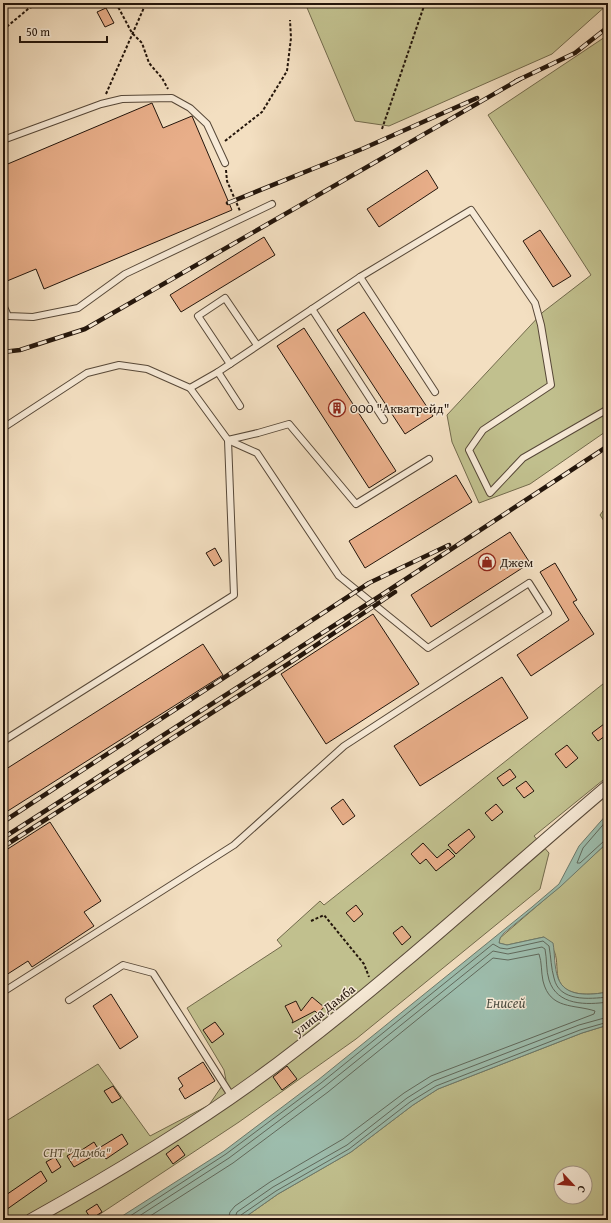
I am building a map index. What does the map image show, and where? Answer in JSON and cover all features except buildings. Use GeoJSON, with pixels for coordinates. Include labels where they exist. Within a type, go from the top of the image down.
{"type":"FeatureCollection","features":[{"type":"Feature","properties":{"kind":"street","name":"улица Дамба"},"geometry":{"type":"LineString","coordinates":[[31,1220],[117,1172],[232,1097],[296,1051],[374,989],[608,786]]}},
{"type":"Feature","properties":{"kind":"lane"},"geometry":{"type":"LineString","coordinates":[[3,140],[101,104],[122,99],[172,98],[190,108],[207,124],[225,162]]}},
{"type":"Feature","properties":{"kind":"lane"},"geometry":{"type":"LineString","coordinates":[[3,305],[8,316],[33,317],[78,308],[125,274],[272,204]]}},
{"type":"Feature","properties":{"kind":"lane"},"geometry":{"type":"LineString","coordinates":[[190,388],[218,372],[360,277],[471,210],[535,304],[541,325],[550,385],[484,430],[469,450],[490,492],[523,458],[608,408]]}},
{"type":"Feature","properties":{"kind":"lane"},"geometry":{"type":"LineString","coordinates":[[360,277],[435,392]]}},
{"type":"Feature","properties":{"kind":"lane"},"geometry":{"type":"LineString","coordinates":[[230,364],[198,316],[225,298],[257,345]]}},
{"type":"Feature","properties":{"kind":"lane"},"geometry":{"type":"LineString","coordinates":[[312,309],[384,420]]}},
{"type":"Feature","properties":{"kind":"lane"},"geometry":{"type":"LineString","coordinates":[[3,428],[87,373],[119,365],[147,369],[190,388],[228,440],[257,453],[339,576],[428,648],[529,583],[548,613],[344,746],[234,845],[3,992]]}},
{"type":"Feature","properties":{"kind":"lane"},"geometry":{"type":"LineString","coordinates":[[218,372],[240,406]]}},
{"type":"Feature","properties":{"kind":"lane"},"geometry":{"type":"LineString","coordinates":[[228,440],[289,424],[356,504],[429,459]]}},
{"type":"Feature","properties":{"kind":"lane"},"geometry":{"type":"LineString","coordinates":[[3,741],[234,595],[228,440]]}},
{"type":"Feature","properties":{"kind":"lane"},"geometry":{"type":"LineString","coordinates":[[69,1000],[123,965],[153,973],[232,1097]]}},
{"type":"Feature","properties":{"kind":"path"},"geometry":{"type":"LineString","coordinates":[[3,30],[28,9],[38,3]]}},
{"type":"Feature","properties":{"kind":"path"},"geometry":{"type":"LineString","coordinates":[[116,3],[132,33],[142,43],[149,63],[162,78],[172,98]]}},
{"type":"Feature","properties":{"kind":"path"},"geometry":{"type":"LineString","coordinates":[[101,104],[146,3]]}},
{"type":"Feature","properties":{"kind":"path"},"geometry":{"type":"LineString","coordinates":[[382,129],[425,3]]}},
{"type":"Feature","properties":{"kind":"path"},"geometry":{"type":"LineString","coordinates":[[217,147],[262,112],[287,71],[291,38],[290,20]]}},
{"type":"Feature","properties":{"kind":"path"},"geometry":{"type":"LineString","coordinates":[[225,162],[227,181],[243,218]]}},
{"type":"Feature","properties":{"kind":"path"},"geometry":{"type":"LineString","coordinates":[[311,921],[324,915],[364,964],[374,989]]}},
{"type":"Feature","properties":{"kind":"green space"},"geometry":{"type":"Polygon","coordinates":[[[305,3],[608,4],[552,54],[389,126],[355,121],[305,3]]]}},
{"type":"Feature","properties":{"kind":"green space"},"geometry":{"type":"Polygon","coordinates":[[[608,35],[608,430],[530,484],[479,503],[452,442],[447,415],[543,312],[591,275],[488,115],[608,35]]]}},
{"type":"Feature","properties":{"kind":"green space"},"geometry":{"type":"Polygon","coordinates":[[[608,504],[608,527],[600,515],[608,504]]]}},
{"type":"Feature","properties":{"kind":"green space","name":"СНТ \"Дамба\""},"geometry":{"type":"Polygon","coordinates":[[[608,680],[608,776],[534,836],[549,853],[540,889],[356,1039],[239,1122],[91,1220],[3,1220],[3,1123],[98,1064],[150,1136],[209,1105],[226,1080],[224,1070],[187,1008],[282,946],[277,940],[320,901],[324,905],[608,680]]]}},
{"type":"Feature","properties":{"kind":"green space"},"geometry":{"type":"Polygon","coordinates":[[[608,842],[608,992],[578,994],[566,989],[561,984],[558,977],[555,952],[544,937],[507,945],[499,943],[500,938],[608,842]]]}},
{"type":"Feature","properties":{"kind":"green space"},"geometry":{"type":"Polygon","coordinates":[[[608,1025],[608,1220],[241,1220],[278,1194],[351,1152],[413,1105],[438,1089],[582,1033],[608,1025]]]}},
{"type":"Feature","properties":{"kind":"water","name":"Енисей"},"geometry":{"type":"Polygon","coordinates":[[[608,813],[608,842],[560,887],[504,933],[500,938],[499,943],[507,945],[544,937],[553,943],[558,978],[566,989],[579,994],[608,992],[608,1025],[582,1033],[438,1089],[413,1105],[351,1152],[278,1194],[241,1220],[116,1220],[224,1151],[318,1080],[532,907],[559,884],[579,846],[608,813]]]}},
{"type":"Feature","properties":{"kind":"railway"},"geometry":{"type":"LineString","coordinates":[[516,81],[575,53],[608,27]]}},
{"type":"Feature","properties":{"kind":"railway"},"geometry":{"type":"LineString","coordinates":[[3,352],[20,350],[85,329],[520,79]]}},
{"type":"Feature","properties":{"kind":"railway"},"geometry":{"type":"LineString","coordinates":[[228,203],[362,149],[477,98]]}},
{"type":"Feature","properties":{"kind":"railway"},"geometry":{"type":"LineString","coordinates":[[3,838],[383,594],[608,446]]}},
{"type":"Feature","properties":{"kind":"railway"},"geometry":{"type":"LineString","coordinates":[[3,822],[369,583],[449,545]]}},
{"type":"Feature","properties":{"kind":"railway"},"geometry":{"type":"LineString","coordinates":[[3,847],[291,662],[395,592]]}},
{"type":"Feature","properties":{"kind":"place","name":"ООО \"Акватрейд\""},"geometry":{"type":"Point","coordinates":[337,408]}},
{"type":"Feature","properties":{"kind":"place","name":"Джем"},"geometry":{"type":"Point","coordinates":[487,562]}}]}
